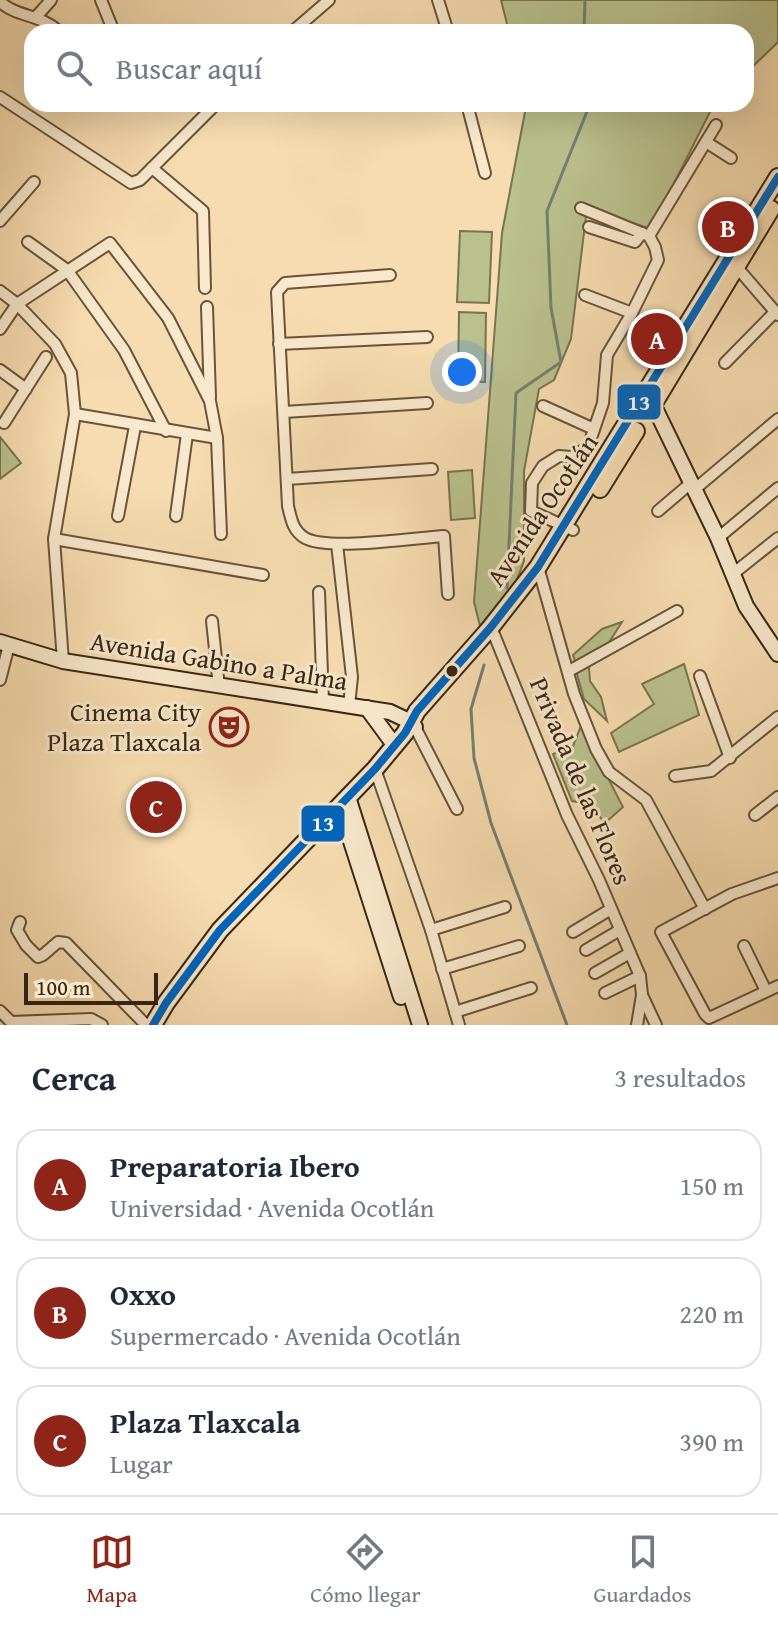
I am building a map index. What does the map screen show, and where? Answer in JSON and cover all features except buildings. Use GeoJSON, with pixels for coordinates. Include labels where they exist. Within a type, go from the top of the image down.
{"type":"FeatureCollection","features":[{"type":"Feature","properties":{"kind":"main road","name":"Avenida Ocotlán"},"geometry":{"type":"LineString","coordinates":[[153,1025],[220,930],[375,769],[540,572],[732,263],[778,177]]}},
{"type":"Feature","properties":{"kind":"main road","name":"Avenida Ocotlán"},"geometry":{"type":"LineString","coordinates":[[732,263],[778,197]]}},
{"type":"Feature","properties":{"kind":"street"},"geometry":{"type":"LineString","coordinates":[[36,17],[51,0]]}},
{"type":"Feature","properties":{"kind":"street"},"geometry":{"type":"LineString","coordinates":[[101,0],[111,24]]}},
{"type":"Feature","properties":{"kind":"street"},"geometry":{"type":"LineString","coordinates":[[301,24],[329,0]]}},
{"type":"Feature","properties":{"kind":"street"},"geometry":{"type":"LineString","coordinates":[[438,0],[446,24]]}},
{"type":"Feature","properties":{"kind":"street"},"geometry":{"type":"LineString","coordinates":[[0,2],[10,10],[51,24]]}},
{"type":"Feature","properties":{"kind":"street"},"geometry":{"type":"LineString","coordinates":[[0,97],[131,183],[140,180],[208,112]]}},
{"type":"Feature","properties":{"kind":"street"},"geometry":{"type":"LineString","coordinates":[[469,112],[485,173]]}},
{"type":"Feature","properties":{"kind":"street"},"geometry":{"type":"LineString","coordinates":[[589,227],[635,242],[646,235],[716,125]]}},
{"type":"Feature","properties":{"kind":"street"},"geometry":{"type":"LineString","coordinates":[[706,142],[731,158]]}},
{"type":"Feature","properties":{"kind":"street"},"geometry":{"type":"LineString","coordinates":[[152,168],[203,211],[205,288]]}},
{"type":"Feature","properties":{"kind":"street"},"geometry":{"type":"LineString","coordinates":[[0,221],[34,182]]}},
{"type":"Feature","properties":{"kind":"street"},"geometry":{"type":"LineString","coordinates":[[568,528],[531,511],[532,483],[543,466],[559,456],[572,457],[588,447],[603,403],[607,355],[658,260],[655,247],[646,235],[581,208]]}},
{"type":"Feature","properties":{"kind":"street"},"geometry":{"type":"LineString","coordinates":[[28,242],[67,270],[124,350],[166,431]]}},
{"type":"Feature","properties":{"kind":"street"},"geometry":{"type":"LineString","coordinates":[[0,329],[17,304],[110,243],[168,318],[210,401]]}},
{"type":"Feature","properties":{"kind":"street"},"geometry":{"type":"LineString","coordinates":[[725,363],[776,313],[732,263]]}},
{"type":"Feature","properties":{"kind":"street"},"geometry":{"type":"LineString","coordinates":[[390,275],[279,286],[288,506],[293,526],[306,539],[337,544],[444,536],[448,594]]}},
{"type":"Feature","properties":{"kind":"street"},"geometry":{"type":"LineString","coordinates":[[0,291],[17,304],[55,344],[71,373],[75,414],[54,539],[63,661]]}},
{"type":"Feature","properties":{"kind":"street"},"geometry":{"type":"LineString","coordinates":[[585,295],[632,313]]}},
{"type":"Feature","properties":{"kind":"street"},"geometry":{"type":"LineString","coordinates":[[207,307],[210,401],[217,438],[221,534]]}},
{"type":"Feature","properties":{"kind":"street"},"geometry":{"type":"LineString","coordinates":[[279,344],[427,337]]}},
{"type":"Feature","properties":{"kind":"street"},"geometry":{"type":"LineString","coordinates":[[4,423],[46,357]]}},
{"type":"Feature","properties":{"kind":"street"},"geometry":{"type":"LineString","coordinates":[[0,370],[26,389]]}},
{"type":"Feature","properties":{"kind":"street"},"geometry":{"type":"LineString","coordinates":[[649,400],[718,538],[746,606],[776,646]]}},
{"type":"Feature","properties":{"kind":"street"},"geometry":{"type":"LineString","coordinates":[[284,412],[427,403]]}},
{"type":"Feature","properties":{"kind":"street"},"geometry":{"type":"LineString","coordinates":[[543,406],[594,429]]}},
{"type":"Feature","properties":{"kind":"street"},"geometry":{"type":"LineString","coordinates":[[75,414],[217,438]]}},
{"type":"Feature","properties":{"kind":"street"},"geometry":{"type":"LineString","coordinates":[[658,511],[776,424]]}},
{"type":"Feature","properties":{"kind":"street"},"geometry":{"type":"LineString","coordinates":[[118,516],[135,426]]}},
{"type":"Feature","properties":{"kind":"street"},"geometry":{"type":"LineString","coordinates":[[176,516],[187,434]]}},
{"type":"Feature","properties":{"kind":"street"},"geometry":{"type":"LineString","coordinates":[[287,479],[432,469]]}},
{"type":"Feature","properties":{"kind":"street"},"geometry":{"type":"LineString","coordinates":[[718,538],[778,488]]}},
{"type":"Feature","properties":{"kind":"street"},"geometry":{"type":"LineString","coordinates":[[734,573],[778,538]]}},
{"type":"Feature","properties":{"kind":"street"},"geometry":{"type":"LineString","coordinates":[[54,539],[263,575]]}},
{"type":"Feature","properties":{"kind":"street"},"geometry":{"type":"LineString","coordinates":[[337,544],[352,677],[349,705]]}},
{"type":"Feature","properties":{"kind":"street"},"geometry":{"type":"LineString","coordinates":[[540,572],[578,706],[609,772],[646,800],[705,909]]}},
{"type":"Feature","properties":{"kind":"street"},"geometry":{"type":"LineString","coordinates":[[319,592],[323,701]]}},
{"type":"Feature","properties":{"kind":"street"},"geometry":{"type":"LineString","coordinates":[[569,671],[677,611]]}},
{"type":"Feature","properties":{"kind":"street"},"geometry":{"type":"LineString","coordinates":[[212,621],[219,687]]}},
{"type":"Feature","properties":{"kind":"street","name":"Privada de las Flores"},"geometry":{"type":"LineString","coordinates":[[493,631],[567,815],[640,976],[642,995]]}},
{"type":"Feature","properties":{"kind":"street"},"geometry":{"type":"LineString","coordinates":[[0,680],[4,644]]}},
{"type":"Feature","properties":{"kind":"street","name":"Avenida Gabino a Palma"},"geometry":{"type":"LineString","coordinates":[[4,644],[63,661],[390,712],[406,732]]}},
{"type":"Feature","properties":{"kind":"street"},"geometry":{"type":"LineString","coordinates":[[700,676],[730,758]]}},
{"type":"Feature","properties":{"kind":"street","name":"Avenida Gabino a Palma"},"geometry":{"type":"LineString","coordinates":[[367,708],[406,732]]}},
{"type":"Feature","properties":{"kind":"street"},"geometry":{"type":"LineString","coordinates":[[675,776],[711,771],[778,717]]}},
{"type":"Feature","properties":{"kind":"street"},"geometry":{"type":"LineString","coordinates":[[406,732],[457,809]]}},
{"type":"Feature","properties":{"kind":"street"},"geometry":{"type":"LineString","coordinates":[[375,769],[431,930],[459,1025]]}},
{"type":"Feature","properties":{"kind":"street"},"geometry":{"type":"LineString","coordinates":[[755,815],[778,797]]}},
{"type":"Feature","properties":{"kind":"street"},"geometry":{"type":"LineString","coordinates":[[344,802],[410,1025]]}},
{"type":"Feature","properties":{"kind":"street"},"geometry":{"type":"LineString","coordinates":[[344,802],[420,1025]]}},
{"type":"Feature","properties":{"kind":"street"},"geometry":{"type":"LineString","coordinates":[[778,878],[732,894],[661,932],[709,1018],[778,986]]}},
{"type":"Feature","properties":{"kind":"street"},"geometry":{"type":"LineString","coordinates":[[431,930],[505,907]]}},
{"type":"Feature","properties":{"kind":"street"},"geometry":{"type":"LineString","coordinates":[[573,932],[611,909]]}},
{"type":"Feature","properties":{"kind":"street"},"geometry":{"type":"LineString","coordinates":[[20,922],[17,930],[38,957],[62,940],[146,1025]]}},
{"type":"Feature","properties":{"kind":"street"},"geometry":{"type":"LineString","coordinates":[[586,950],[620,930]]}},
{"type":"Feature","properties":{"kind":"street"},"geometry":{"type":"LineString","coordinates":[[442,969],[519,946]]}},
{"type":"Feature","properties":{"kind":"street"},"geometry":{"type":"LineString","coordinates":[[744,946],[766,991]]}},
{"type":"Feature","properties":{"kind":"street"},"geometry":{"type":"LineString","coordinates":[[595,973],[630,953]]}},
{"type":"Feature","properties":{"kind":"street"},"geometry":{"type":"LineString","coordinates":[[605,993],[640,976]]}},
{"type":"Feature","properties":{"kind":"street"},"geometry":{"type":"LineString","coordinates":[[455,1012],[531,988]]}},
{"type":"Feature","properties":{"kind":"street"},"geometry":{"type":"LineString","coordinates":[[638,1025],[642,995]]}},
{"type":"Feature","properties":{"kind":"street"},"geometry":{"type":"LineString","coordinates":[[642,995],[656,1025]]}},
{"type":"Feature","properties":{"kind":"street"},"geometry":{"type":"LineString","coordinates":[[0,1011],[11,1022],[91,1019],[102,1025]]}},
{"type":"Feature","properties":{"kind":"green space"},"geometry":{"type":"Polygon","coordinates":[[[501,0],[778,0],[778,42],[754,65],[754,24],[507,24],[501,0]]]}},
{"type":"Feature","properties":{"kind":"green space"},"geometry":{"type":"Polygon","coordinates":[[[525,112],[710,112],[651,229],[587,208],[571,339],[554,380],[539,389],[524,471],[524,561],[516,582],[480,626],[474,602],[502,233],[525,112]]]}},
{"type":"Feature","properties":{"kind":"green space"},"geometry":{"type":"Polygon","coordinates":[[[460,231],[492,232],[489,303],[457,302],[460,231]]]}},
{"type":"Feature","properties":{"kind":"green space"},"geometry":{"type":"Polygon","coordinates":[[[459,312],[486,313],[485,382],[458,381],[459,312]]]}},
{"type":"Feature","properties":{"kind":"green space"},"geometry":{"type":"Polygon","coordinates":[[[0,437],[21,463],[0,479],[0,437]]]}},
{"type":"Feature","properties":{"kind":"green space"},"geometry":{"type":"Polygon","coordinates":[[[472,470],[475,518],[451,520],[448,472],[472,470]]]}},
{"type":"Feature","properties":{"kind":"green space"},"geometry":{"type":"Polygon","coordinates":[[[622,622],[606,647],[576,664],[573,655],[602,629],[622,622]]]}},
{"type":"Feature","properties":{"kind":"green space"},"geometry":{"type":"Polygon","coordinates":[[[684,664],[699,715],[619,752],[611,733],[654,704],[642,684],[684,664]]]}},
{"type":"Feature","properties":{"kind":"green space"},"geometry":{"type":"Polygon","coordinates":[[[589,667],[590,681],[601,697],[607,721],[584,699],[576,671],[589,667]]]}},
{"type":"Feature","properties":{"kind":"green space"},"geometry":{"type":"Polygon","coordinates":[[[581,726],[623,807],[605,823],[589,804],[572,801],[553,754],[573,746],[581,726]]]}},
{"type":"Feature","properties":{"kind":"waterway"},"geometry":{"type":"LineString","coordinates":[[584,24],[585,0]]}},
{"type":"Feature","properties":{"kind":"waterway"},"geometry":{"type":"LineString","coordinates":[[507,588],[516,393],[561,362],[551,308],[547,211],[587,112]]}},
{"type":"Feature","properties":{"kind":"waterway"},"geometry":{"type":"LineString","coordinates":[[484,665],[471,709],[474,758],[491,823],[567,1025]]}},
{"type":"Feature","properties":{"kind":"transit line","name":"13"},"geometry":{"type":"LineString","coordinates":[[153,1025],[220,930],[375,769],[405,733],[417,711],[491,627],[538,567],[778,177]]}},
{"type":"Feature","properties":{"kind":"place","name":"Oxxo"},"geometry":{"type":"Point","coordinates":[728,227]}},
{"type":"Feature","properties":{"kind":"place","name":"Preparatoria Ibero"},"geometry":{"type":"Point","coordinates":[657,339]}},
{"type":"Feature","properties":{"kind":"place","name":"Cinema City Plaza Tlaxcala"},"geometry":{"type":"Point","coordinates":[229,727]}},
{"type":"Feature","properties":{"kind":"place","name":"Plaza Tlaxcala"},"geometry":{"type":"Point","coordinates":[156,807]}}]}
